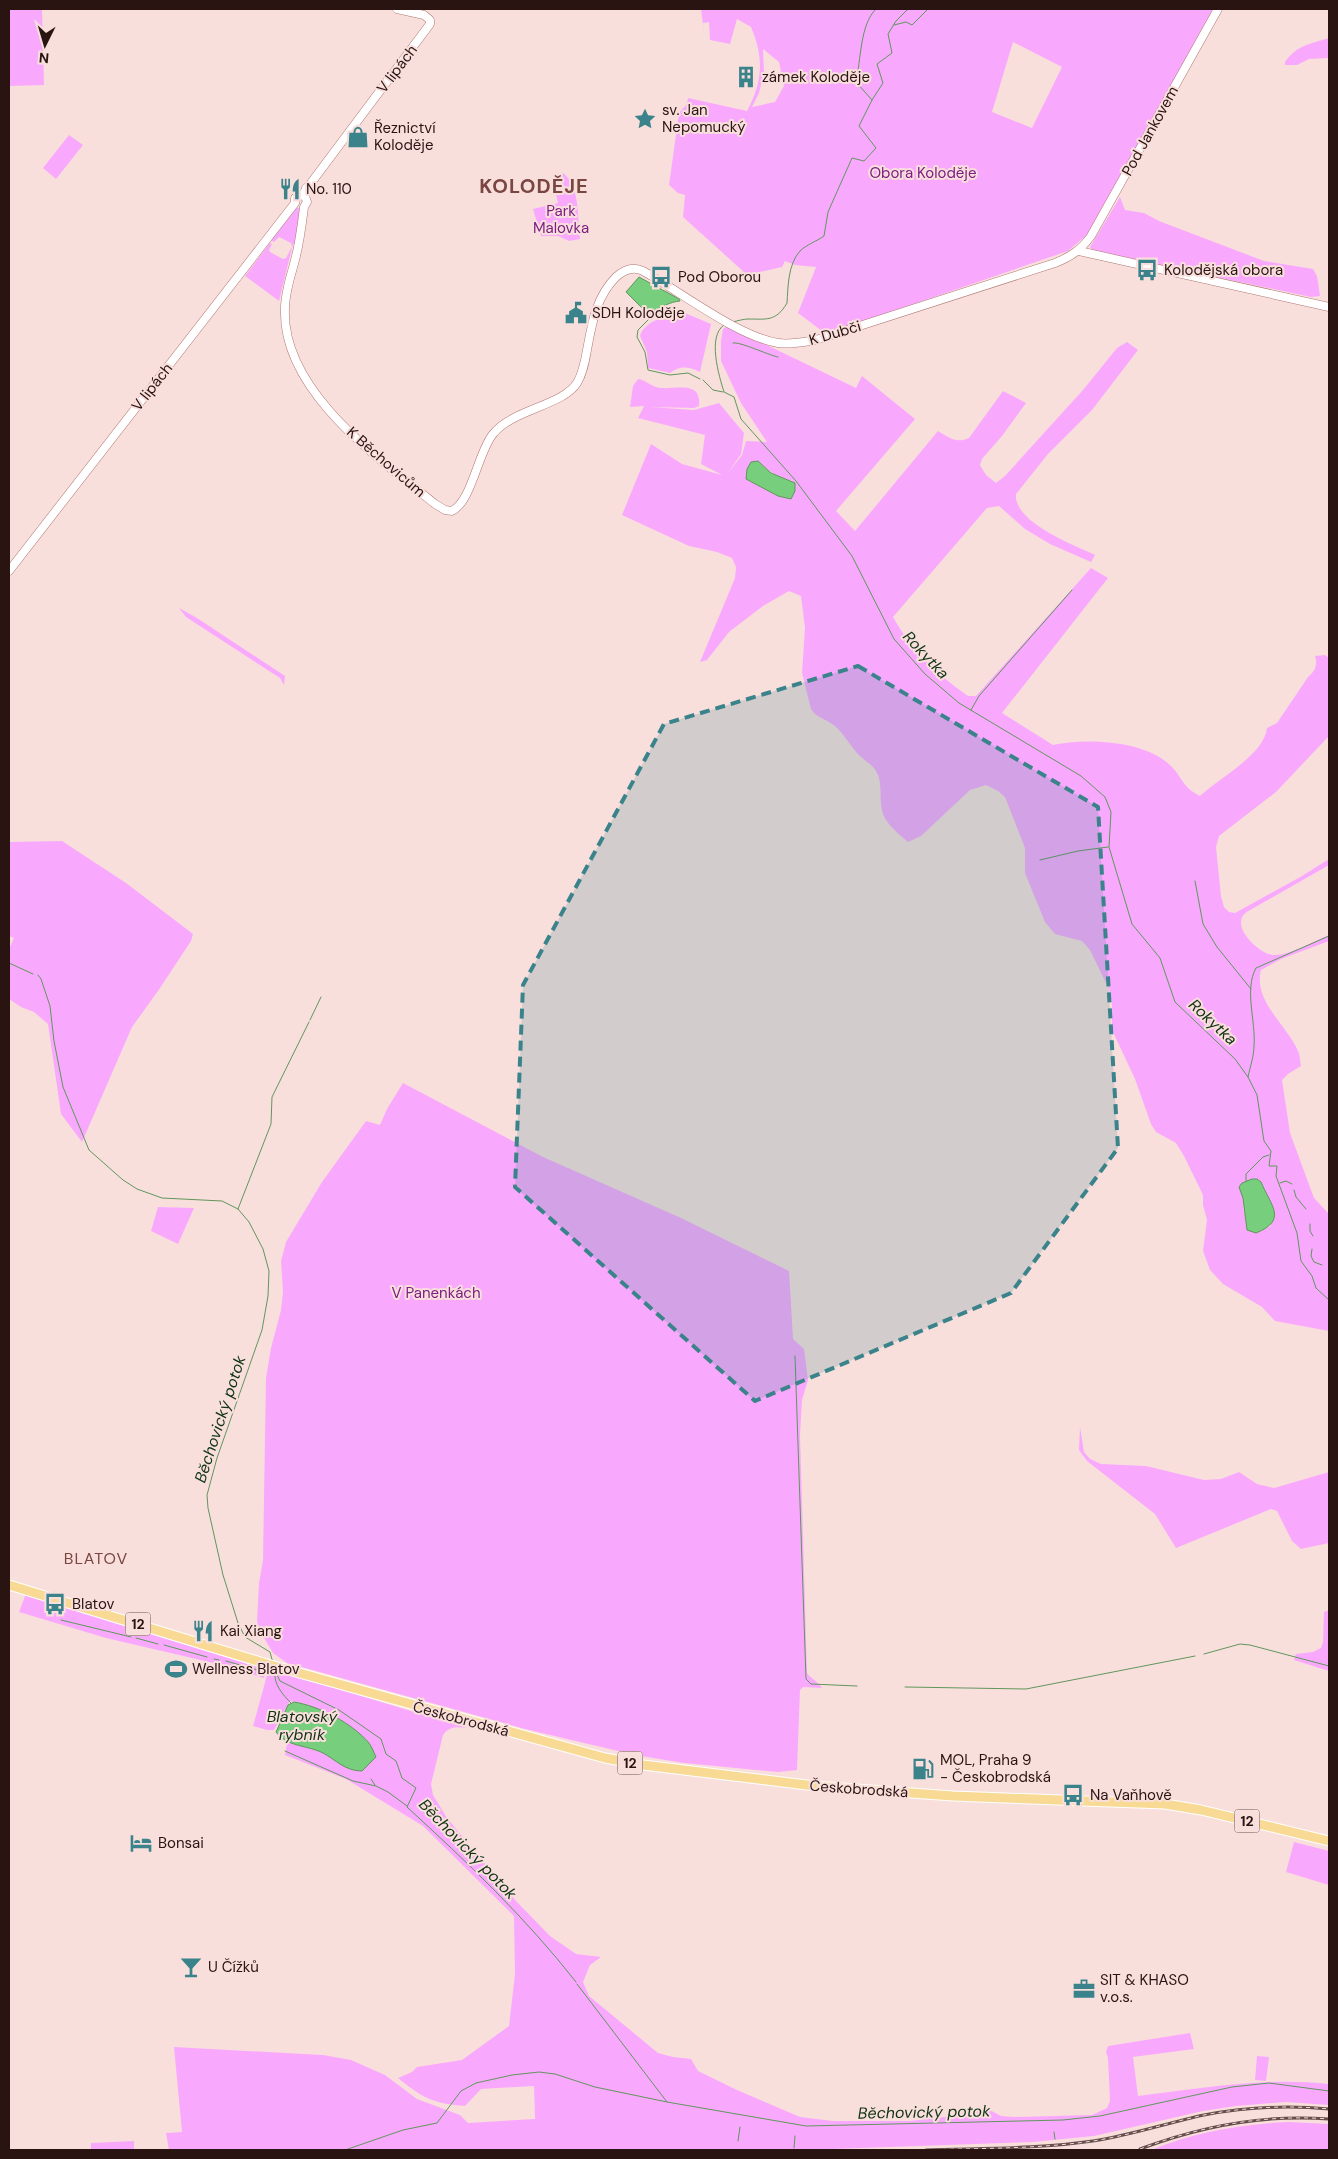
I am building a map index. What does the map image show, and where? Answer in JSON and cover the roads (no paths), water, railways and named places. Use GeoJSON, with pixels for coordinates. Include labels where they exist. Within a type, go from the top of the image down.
{"type":"FeatureCollection","features":[{"type":"Feature","properties":{"kind":"main road","name":"Českobrodská"},"geometry":{"type":"LineString","coordinates":[[9,1586],[394,1701],[577,1751],[643,1765],[815,1786],[953,1796],[1165,1804],[1201,1810],[1329,1842]]}},
{"type":"Feature","properties":{"kind":"street","name":"V lipách"},"geometry":{"type":"LineString","coordinates":[[9,571],[295,203],[296,198],[304,193],[429,26],[430,20],[424,15],[397,9]]}},
{"type":"Feature","properties":{"kind":"street","name":"Pod Jankovem"},"geometry":{"type":"LineString","coordinates":[[1079,251],[1091,236],[1218,9]]}},
{"type":"Feature","properties":{"kind":"street","name":"K Běchovicům"},"geometry":{"type":"LineString","coordinates":[[304,193],[307,202],[304,207],[297,253],[284,307],[285,324],[299,367],[325,405],[367,449],[435,504],[445,510],[452,511]]}},
{"type":"Feature","properties":{"kind":"street"},"geometry":{"type":"LineString","coordinates":[[295,203],[298,207],[304,207]]}},
{"type":"Feature","properties":{"kind":"street"},"geometry":{"type":"LineString","coordinates":[[1079,251],[1329,307]]}},
{"type":"Feature","properties":{"kind":"street","name":"K Dubči"},"geometry":{"type":"LineString","coordinates":[[452,511],[462,502],[492,434],[508,421],[561,396],[575,386],[584,368],[597,305],[603,293],[623,272],[635,268],[644,271],[734,327],[758,338],[779,343],[816,340],[1055,264],[1079,251]]}},
{"type":"Feature","properties":{"kind":"water"},"geometry":{"type":"Polygon","coordinates":[[[639,277],[680,301],[652,312],[651,309],[645,311],[626,292],[639,277]]]}},
{"type":"Feature","properties":{"kind":"water"},"geometry":{"type":"Polygon","coordinates":[[[758,461],[771,473],[795,483],[795,491],[791,499],[778,496],[746,479],[747,469],[751,462],[758,461]]]}},
{"type":"Feature","properties":{"kind":"water"},"geometry":{"type":"Polygon","coordinates":[[[1257,1179],[1261,1182],[1274,1212],[1272,1223],[1256,1233],[1247,1230],[1243,1198],[1239,1187],[1242,1183],[1257,1179]]]}},
{"type":"Feature","properties":{"kind":"water","name":"Blatovský rybník"},"geometry":{"type":"Polygon","coordinates":[[[294,1702],[324,1711],[344,1722],[369,1743],[376,1757],[362,1771],[356,1771],[317,1750],[291,1743],[281,1737],[276,1732],[288,1705],[294,1702]]]}},
{"type":"Feature","properties":{"kind":"waterway"},"geometry":{"type":"LineString","coordinates":[[872,100],[856,82],[864,33],[876,9]]}},
{"type":"Feature","properties":{"kind":"waterway","name":"Rokytka"},"geometry":{"type":"LineString","coordinates":[[732,322],[746,319],[770,318],[779,314],[787,303],[789,276],[793,262],[802,249],[824,236],[828,212],[852,158],[864,161],[876,148],[859,126],[883,83],[877,64],[892,53],[888,34],[896,21],[908,9]]}},
{"type":"Feature","properties":{"kind":"waterway"},"geometry":{"type":"LineString","coordinates":[[894,25],[906,22],[912,25],[928,9]]}},
{"type":"Feature","properties":{"kind":"waterway"},"geometry":{"type":"LineString","coordinates":[[652,312],[649,319],[638,330],[637,337],[645,352],[648,370],[670,375],[688,373],[700,379]]}},
{"type":"Feature","properties":{"kind":"waterway","name":"Rokytka"},"geometry":{"type":"LineString","coordinates":[[724,325],[719,330],[715,347],[717,367],[724,392],[734,397],[741,419],[796,481],[852,556],[894,639],[925,674],[959,703],[1081,776],[1105,797],[1111,812],[1109,847],[1132,924],[1160,958],[1175,1002],[1235,1059],[1248,1077],[1257,1095],[1264,1141],[1271,1151],[1269,1166],[1277,1166],[1276,1176],[1297,1233],[1301,1261],[1312,1276],[1316,1288],[1329,1300]]}},
{"type":"Feature","properties":{"kind":"waterway"},"geometry":{"type":"LineString","coordinates":[[733,343],[778,357]]}},
{"type":"Feature","properties":{"kind":"waterway"},"geometry":{"type":"LineString","coordinates":[[703,380],[713,390],[723,392]]}},
{"type":"Feature","properties":{"kind":"waterway"},"geometry":{"type":"LineString","coordinates":[[971,710],[979,696],[1072,590]]}},
{"type":"Feature","properties":{"kind":"waterway"},"geometry":{"type":"LineString","coordinates":[[1040,860],[1078,851],[1108,847]]}},
{"type":"Feature","properties":{"kind":"waterway"},"geometry":{"type":"LineString","coordinates":[[1195,881],[1203,924],[1217,947],[1251,989]]}},
{"type":"Feature","properties":{"kind":"waterway"},"geometry":{"type":"LineString","coordinates":[[1248,1077],[1254,1050],[1251,986],[1256,968],[1329,936]]}},
{"type":"Feature","properties":{"kind":"waterway","name":"Běchovický potok"},"geometry":{"type":"LineString","coordinates":[[9,963],[33,974]]}},
{"type":"Feature","properties":{"kind":"waterway","name":"Běchovický potok"},"geometry":{"type":"LineString","coordinates":[[38,975],[50,1006],[54,1041],[63,1087],[89,1150],[123,1180],[137,1189],[162,1198],[222,1201],[238,1209],[249,1222],[263,1249],[269,1271],[268,1296],[262,1330],[217,1458],[207,1495],[208,1508],[223,1575],[238,1623],[245,1637],[270,1652],[273,1663]]}},
{"type":"Feature","properties":{"kind":"waterway"},"geometry":{"type":"LineString","coordinates":[[310,1020],[321,997]]}},
{"type":"Feature","properties":{"kind":"waterway"},"geometry":{"type":"LineString","coordinates":[[238,1209],[271,1124],[272,1097],[309,1022]]}},
{"type":"Feature","properties":{"kind":"waterway"},"geometry":{"type":"LineString","coordinates":[[1246,1181],[1246,1174],[1263,1157],[1269,1155]]}},
{"type":"Feature","properties":{"kind":"waterway"},"geometry":{"type":"LineString","coordinates":[[1280,1183],[1286,1181],[1292,1184]]}},
{"type":"Feature","properties":{"kind":"waterway"},"geometry":{"type":"LineString","coordinates":[[1294,1190],[1296,1197],[1306,1209]]}},
{"type":"Feature","properties":{"kind":"waterway"},"geometry":{"type":"LineString","coordinates":[[1310,1224],[1310,1231],[1313,1236]]}},
{"type":"Feature","properties":{"kind":"waterway"},"geometry":{"type":"LineString","coordinates":[[1312,1249],[1311,1256],[1314,1262],[1322,1265]]}},
{"type":"Feature","properties":{"kind":"waterway"},"geometry":{"type":"LineString","coordinates":[[795,1356],[806,1679],[811,1684],[857,1686]]}},
{"type":"Feature","properties":{"kind":"waterway"},"geometry":{"type":"LineString","coordinates":[[61,1620],[131,1637]]}},
{"type":"Feature","properties":{"kind":"waterway"},"geometry":{"type":"LineString","coordinates":[[136,1638],[158,1644]]}},
{"type":"Feature","properties":{"kind":"waterway"},"geometry":{"type":"LineString","coordinates":[[1204,1654],[1240,1644],[1329,1666]]}},
{"type":"Feature","properties":{"kind":"waterway"},"geometry":{"type":"LineString","coordinates":[[164,1645],[207,1657]]}},
{"type":"Feature","properties":{"kind":"waterway"},"geometry":{"type":"LineString","coordinates":[[905,1687],[1026,1689],[1195,1656]]}},
{"type":"Feature","properties":{"kind":"waterway"},"geometry":{"type":"LineString","coordinates":[[214,1659],[219,1660]]}},
{"type":"Feature","properties":{"kind":"waterway"},"geometry":{"type":"LineString","coordinates":[[226,1661],[261,1671]]}},
{"type":"Feature","properties":{"kind":"waterway","name":"Běchovický potok"},"geometry":{"type":"LineString","coordinates":[[275,1671],[280,1681],[339,1710],[381,1739],[386,1754],[396,1761],[402,1778],[416,1788],[407,1807],[495,1891],[537,1935],[576,1982]]}},
{"type":"Feature","properties":{"kind":"waterway"},"geometry":{"type":"LineString","coordinates":[[275,1671],[277,1685],[291,1703]]}},
{"type":"Feature","properties":{"kind":"waterway"},"geometry":{"type":"LineString","coordinates":[[285,1751],[353,1781],[376,1786],[407,1806]]}},
{"type":"Feature","properties":{"kind":"waterway"},"geometry":{"type":"LineString","coordinates":[[371,1779],[375,1785]]}},
{"type":"Feature","properties":{"kind":"waterway","name":"Běchovický potok"},"geometry":{"type":"LineString","coordinates":[[577,1984],[667,2102],[806,2126],[1063,2120],[1100,2116],[1232,2087],[1269,2083],[1329,2091]]}},
{"type":"Feature","properties":{"kind":"waterway"},"geometry":{"type":"LineString","coordinates":[[345,2150],[403,2130],[437,2123],[461,2091],[476,2083],[512,2075],[539,2072],[555,2074],[595,2087],[667,2102]]}},
{"type":"Feature","properties":{"kind":"waterway"},"geometry":{"type":"LineString","coordinates":[[738,2141],[740,2127]]}},
{"type":"Feature","properties":{"kind":"waterway"},"geometry":{"type":"LineString","coordinates":[[1054,2132],[1055,2139]]}},
{"type":"Feature","properties":{"kind":"waterway"},"geometry":{"type":"LineString","coordinates":[[794,2148],[795,2136]]}},
{"type":"Feature","properties":{"kind":"waterway"},"geometry":{"type":"LineString","coordinates":[[287,2150],[300,2150]]}},
{"type":"Feature","properties":{"kind":"railway"},"geometry":{"type":"LineString","coordinates":[[926,2150],[1072,2144],[1235,2110],[1282,2107],[1329,2109]]}},
{"type":"Feature","properties":{"kind":"railway"},"geometry":{"type":"LineString","coordinates":[[1140,2149],[1209,2128],[1257,2120],[1281,2118],[1329,2119]]}},
{"type":"Feature","properties":{"kind":"place","name":"zámek Koloděje"},"geometry":{"type":"Point","coordinates":[746,77]}},
{"type":"Feature","properties":{"kind":"place","name":"sv. Jan Nepomucký"},"geometry":{"type":"Point","coordinates":[645,119]}},
{"type":"Feature","properties":{"kind":"place","name":"Řeznictví Koloděje"},"geometry":{"type":"Point","coordinates":[358,137]}},
{"type":"Feature","properties":{"kind":"place","name":"No. 110"},"geometry":{"type":"Point","coordinates":[290,189]}},
{"type":"Feature","properties":{"kind":"place","name":"Kolodějská obora"},"geometry":{"type":"Point","coordinates":[1147,270]}},
{"type":"Feature","properties":{"kind":"place","name":"Pod Oborou"},"geometry":{"type":"Point","coordinates":[661,277]}},
{"type":"Feature","properties":{"kind":"place","name":"SDH Koloděje"},"geometry":{"type":"Point","coordinates":[576,313]}},
{"type":"Feature","properties":{"kind":"place","name":"Blatov"},"geometry":{"type":"Point","coordinates":[55,1604]}},
{"type":"Feature","properties":{"kind":"place","name":"Kai Xiang"},"geometry":{"type":"Point","coordinates":[203,1631]}},
{"type":"Feature","properties":{"kind":"place","name":"Wellness Blatov"},"geometry":{"type":"Point","coordinates":[176,1669]}},
{"type":"Feature","properties":{"kind":"place","name":"MOL, Praha 9 - Českobrodská"},"geometry":{"type":"Point","coordinates":[923,1769]}},
{"type":"Feature","properties":{"kind":"place","name":"Na Vaňhově"},"geometry":{"type":"Point","coordinates":[1073,1795]}},
{"type":"Feature","properties":{"kind":"place","name":"Bonsai"},"geometry":{"type":"Point","coordinates":[141,1843]}},
{"type":"Feature","properties":{"kind":"place","name":"U Čížků"},"geometry":{"type":"Point","coordinates":[191,1967]}},
{"type":"Feature","properties":{"kind":"place","name":"SIT & KHASO v.o.s."},"geometry":{"type":"Point","coordinates":[1084,1989]}},
{"type":"Feature","properties":{"kind":"district","name":"KOLODĚJE"},"geometry":{"type":"Point","coordinates":[534,186]}},
{"type":"Feature","properties":{"kind":"district","name":"BLATOV"},"geometry":{"type":"Point","coordinates":[96,1558]}},
{"type":"Feature","properties":{"kind":"park label","name":"Obora Koloděje"},"geometry":{"type":"Point","coordinates":[923,173]}},
{"type":"Feature","properties":{"kind":"park label","name":"Park Malovka"},"geometry":{"type":"Point","coordinates":[561,220]}},
{"type":"Feature","properties":{"kind":"park label","name":"V Panenkách"},"geometry":{"type":"Point","coordinates":[436,1293]}}]}
